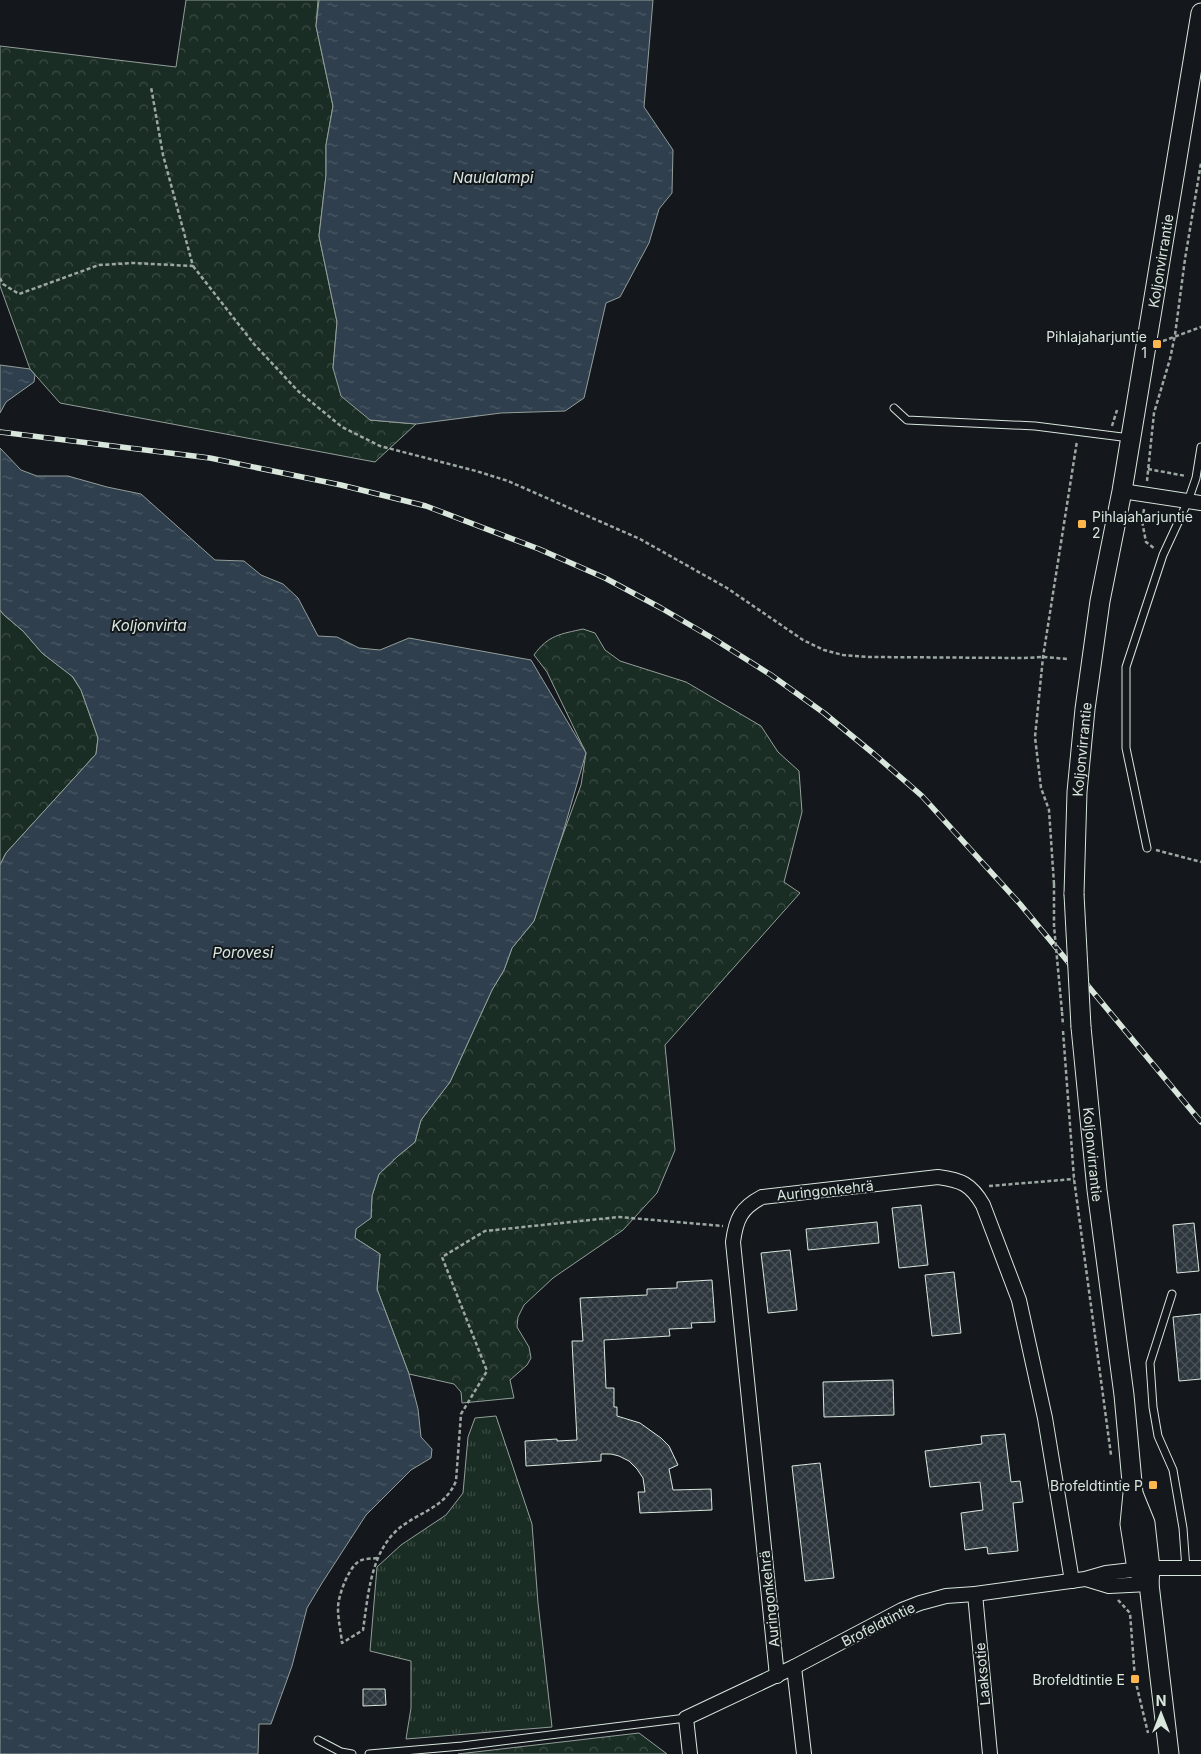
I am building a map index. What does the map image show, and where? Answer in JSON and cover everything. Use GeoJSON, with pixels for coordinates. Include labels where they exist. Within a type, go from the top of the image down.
{"type":"FeatureCollection","features":[{"type":"Feature","properties":{"kind":"main road","name":"Koljonvirrantie"},"geometry":{"type":"LineString","coordinates":[[1169,1754],[1146,1574],[1145,1523],[1133,1493],[1124,1395],[1097,1190],[1081,1027],[1074,894],[1077,792],[1100,601],[1122,491],[1201,13]]}},
{"type":"Feature","properties":{"kind":"street"},"geometry":{"type":"LineString","coordinates":[[1122,491],[1194,502]]}},
{"type":"Feature","properties":{"kind":"street","name":"Auringonkehrä"},"geometry":{"type":"LineString","coordinates":[[777,1676],[733,1242],[735,1226],[740,1214],[750,1203],[762,1197],[938,1177],[954,1179],[970,1188]]}},
{"type":"Feature","properties":{"kind":"street"},"geometry":{"type":"LineString","coordinates":[[970,1188],[983,1205],[1019,1300],[1078,1580]]}},
{"type":"Feature","properties":{"kind":"street"},"geometry":{"type":"LineString","coordinates":[[1146,1574],[1201,1568]]}},
{"type":"Feature","properties":{"kind":"street","name":"Brofeldtintie"},"geometry":{"type":"LineString","coordinates":[[686,1718],[777,1676],[911,1606],[946,1596],[975,1594],[1078,1580],[1106,1573],[1146,1574]]}},
{"type":"Feature","properties":{"kind":"street","name":"Brofeldtintie"},"geometry":{"type":"LineString","coordinates":[[1078,1580],[1109,1586],[1146,1574]]}},
{"type":"Feature","properties":{"kind":"street","name":"Laaksotie"},"geometry":{"type":"LineString","coordinates":[[975,1594],[990,1754]]}},
{"type":"Feature","properties":{"kind":"street"},"geometry":{"type":"LineString","coordinates":[[794,1667],[804,1754]]}},
{"type":"Feature","properties":{"kind":"street"},"geometry":{"type":"LineString","coordinates":[[686,1718],[690,1754]]}},
{"type":"Feature","properties":{"kind":"lane"},"geometry":{"type":"LineString","coordinates":[[894,408],[907,420],[1034,426],[1130,438]]}},
{"type":"Feature","properties":{"kind":"lane"},"geometry":{"type":"LineString","coordinates":[[1147,848],[1126,748],[1126,667],[1163,555],[1194,502],[1201,447]]}},
{"type":"Feature","properties":{"kind":"lane"},"geometry":{"type":"LineString","coordinates":[[1172,1294],[1150,1363],[1153,1407],[1158,1436],[1173,1470],[1183,1528],[1186,1569]]}},
{"type":"Feature","properties":{"kind":"lane"},"geometry":{"type":"LineString","coordinates":[[369,1754],[462,1746],[686,1718]]}},
{"type":"Feature","properties":{"kind":"lane"},"geometry":{"type":"LineString","coordinates":[[318,1740],[341,1752],[352,1754]]}},
{"type":"Feature","properties":{"kind":"path"},"geometry":{"type":"LineString","coordinates":[[151,87],[163,155],[193,266],[254,344],[298,391],[342,427],[380,446],[508,481],[640,539],[727,588],[803,640],[824,650],[843,655],[860,656],[1023,658],[1043,656],[1068,659]]}},
{"type":"Feature","properties":{"kind":"path"},"geometry":{"type":"LineString","coordinates":[[1196,478],[1148,469],[1154,414],[1175,335],[1201,163]]}},
{"type":"Feature","properties":{"kind":"path"},"geometry":{"type":"LineString","coordinates":[[0,278],[3,284],[19,294],[99,266],[133,264],[193,266]]}},
{"type":"Feature","properties":{"kind":"path"},"geometry":{"type":"LineString","coordinates":[[1157,344],[1175,335],[1201,327]]}},
{"type":"Feature","properties":{"kind":"path"},"geometry":{"type":"LineString","coordinates":[[1078,432],[1043,656],[1035,737],[1041,788],[1049,810],[1054,884],[1054,926],[1074,1179],[1112,1459]]}},
{"type":"Feature","properties":{"kind":"path"},"geometry":{"type":"LineString","coordinates":[[1146,495],[1142,521],[1146,542],[1163,555]]}},
{"type":"Feature","properties":{"kind":"path"},"geometry":{"type":"LineString","coordinates":[[1147,848],[1201,862]]}},
{"type":"Feature","properties":{"kind":"path"},"geometry":{"type":"LineString","coordinates":[[970,1188],[1074,1179]]}},
{"type":"Feature","properties":{"kind":"path"},"geometry":{"type":"LineString","coordinates":[[377,1558],[358,1562],[342,1588],[338,1608],[342,1644],[363,1630],[377,1558],[394,1533],[444,1500],[452,1489],[456,1481],[461,1414],[487,1371],[442,1257],[485,1231],[619,1217],[735,1226]]}},
{"type":"Feature","properties":{"kind":"path"},"geometry":{"type":"LineString","coordinates":[[1109,1586],[1117,1600],[1130,1613],[1135,1679],[1150,1740]]}},
{"type":"Feature","properties":{"kind":"green space"},"geometry":{"type":"Polygon","coordinates":[[[186,0],[318,0],[316,26],[333,106],[326,145],[326,175],[319,236],[337,322],[333,368],[370,420],[416,424],[375,462],[60,403],[30,369],[0,286],[0,46],[176,67],[186,0]]]}},
{"type":"Feature","properties":{"kind":"green space"},"geometry":{"type":"Polygon","coordinates":[[[0,610],[23,631],[42,653],[72,676],[81,690],[98,738],[96,754],[6,853],[0,865],[0,610]]]}},
{"type":"Feature","properties":{"kind":"green space"},"geometry":{"type":"Polygon","coordinates":[[[583,629],[595,633],[605,650],[620,661],[686,682],[761,726],[778,752],[799,771],[802,812],[784,882],[800,893],[665,1045],[675,1150],[657,1193],[623,1230],[553,1278],[524,1305],[518,1317],[517,1327],[529,1347],[531,1358],[527,1365],[510,1380],[514,1398],[462,1403],[461,1392],[454,1384],[409,1374],[377,1289],[380,1254],[355,1238],[356,1228],[371,1218],[372,1196],[379,1174],[415,1142],[421,1120],[450,1082],[492,990],[504,970],[512,948],[534,921],[546,881],[581,785],[586,753],[547,672],[534,655],[550,639],[583,629]]]}},
{"type":"Feature","properties":{"kind":"green space"},"geometry":{"type":"Polygon","coordinates":[[[496,1416],[532,1524],[538,1603],[552,1727],[406,1739],[411,1708],[411,1661],[370,1651],[377,1567],[401,1545],[446,1515],[463,1493],[468,1437],[475,1418],[496,1416]]]}},
{"type":"Feature","properties":{"kind":"green space"},"geometry":{"type":"Polygon","coordinates":[[[639,1733],[667,1754],[458,1754],[639,1733]]]}},
{"type":"Feature","properties":{"kind":"water","name":"Naulalampi"},"geometry":{"type":"Polygon","coordinates":[[[319,0],[653,0],[644,107],[673,150],[672,193],[659,209],[649,243],[620,297],[606,303],[584,398],[565,411],[501,413],[416,424],[370,420],[341,396],[333,368],[337,322],[319,236],[326,175],[326,145],[333,106],[316,26],[319,0]]]}},
{"type":"Feature","properties":{"kind":"water"},"geometry":{"type":"Polygon","coordinates":[[[0,365],[30,369],[35,375],[34,382],[6,402],[0,413],[0,365]]]}},
{"type":"Feature","properties":{"kind":"water","name":"Porovesi"},"geometry":{"type":"Polygon","coordinates":[[[0,448],[21,470],[37,476],[68,476],[141,494],[215,560],[244,561],[261,575],[283,584],[298,598],[318,636],[337,637],[359,648],[380,650],[409,638],[531,660],[586,753],[562,836],[534,921],[512,948],[504,970],[492,990],[450,1082],[421,1120],[415,1142],[379,1174],[372,1196],[371,1218],[356,1229],[355,1238],[380,1254],[377,1289],[409,1374],[418,1409],[421,1437],[432,1449],[431,1458],[411,1470],[366,1515],[307,1608],[292,1666],[271,1724],[259,1724],[258,1754],[0,1754],[0,865],[6,853],[96,754],[98,738],[81,690],[73,677],[42,653],[23,631],[0,610],[0,448]]]}},
{"type":"Feature","properties":{"kind":"building"},"geometry":{"type":"Polygon","coordinates":[[[921,1205],[928,1265],[899,1268],[892,1208],[921,1205]]]}},
{"type":"Feature","properties":{"kind":"building"},"geometry":{"type":"Polygon","coordinates":[[[877,1222],[879,1243],[808,1250],[806,1229],[877,1222]]]}},
{"type":"Feature","properties":{"kind":"building"},"geometry":{"type":"Polygon","coordinates":[[[1194,1223],[1199,1271],[1177,1273],[1173,1225],[1194,1223]]]}},
{"type":"Feature","properties":{"kind":"building"},"geometry":{"type":"Polygon","coordinates":[[[790,1250],[797,1310],[768,1313],[761,1253],[790,1250]]]}},
{"type":"Feature","properties":{"kind":"building"},"geometry":{"type":"Polygon","coordinates":[[[954,1272],[961,1333],[932,1336],[925,1275],[954,1272]]]}},
{"type":"Feature","properties":{"kind":"building"},"geometry":{"type":"Polygon","coordinates":[[[712,1280],[715,1322],[691,1323],[692,1328],[669,1329],[670,1336],[604,1340],[606,1388],[614,1388],[614,1407],[617,1407],[617,1416],[640,1423],[661,1438],[669,1446],[678,1465],[669,1469],[673,1490],[711,1489],[712,1510],[640,1513],[638,1492],[645,1492],[643,1478],[629,1461],[611,1454],[601,1454],[601,1461],[526,1466],[525,1441],[577,1440],[572,1341],[583,1341],[580,1298],[647,1295],[647,1289],[677,1288],[677,1282],[712,1280]]]}},
{"type":"Feature","properties":{"kind":"building"},"geometry":{"type":"Polygon","coordinates":[[[1201,1314],[1201,1379],[1179,1381],[1173,1317],[1201,1314]]]}},
{"type":"Feature","properties":{"kind":"building"},"geometry":{"type":"Polygon","coordinates":[[[893,1380],[894,1415],[824,1417],[823,1382],[893,1380]]]}},
{"type":"Feature","properties":{"kind":"building"},"geometry":{"type":"Polygon","coordinates":[[[1005,1434],[1011,1482],[1020,1481],[1023,1502],[1013,1503],[1018,1551],[988,1554],[987,1547],[965,1550],[961,1513],[983,1510],[980,1482],[930,1487],[925,1451],[982,1444],[981,1436],[1005,1434]]]}},
{"type":"Feature","properties":{"kind":"building"},"geometry":{"type":"Polygon","coordinates":[[[820,1463],[834,1578],[805,1581],[792,1466],[820,1463]]]}},
{"type":"Feature","properties":{"kind":"building"},"geometry":{"type":"Polygon","coordinates":[[[363,1689],[385,1689],[386,1705],[363,1706],[363,1689]]]}},
{"type":"Feature","properties":{"kind":"railway"},"geometry":{"type":"LineString","coordinates":[[0,432],[210,458],[341,485],[426,506],[539,549],[605,578],[661,608],[771,675],[824,713],[922,796],[1020,904],[1201,1122]]}},
{"type":"Feature","properties":{"kind":"place","name":"Pihlajaharjuntie 1"},"geometry":{"type":"Point","coordinates":[1157,344]}},
{"type":"Feature","properties":{"kind":"place","name":"Pihlajaharjuntie 2"},"geometry":{"type":"Point","coordinates":[1082,524]}},
{"type":"Feature","properties":{"kind":"place","name":"Brofeldtintie P"},"geometry":{"type":"Point","coordinates":[1153,1485]}},
{"type":"Feature","properties":{"kind":"place","name":"Brofeldtintie E"},"geometry":{"type":"Point","coordinates":[1135,1679]}},
{"type":"Feature","properties":{"kind":"water label","name":"Koljonvirta"},"geometry":{"type":"Point","coordinates":[149,625]}}]}
